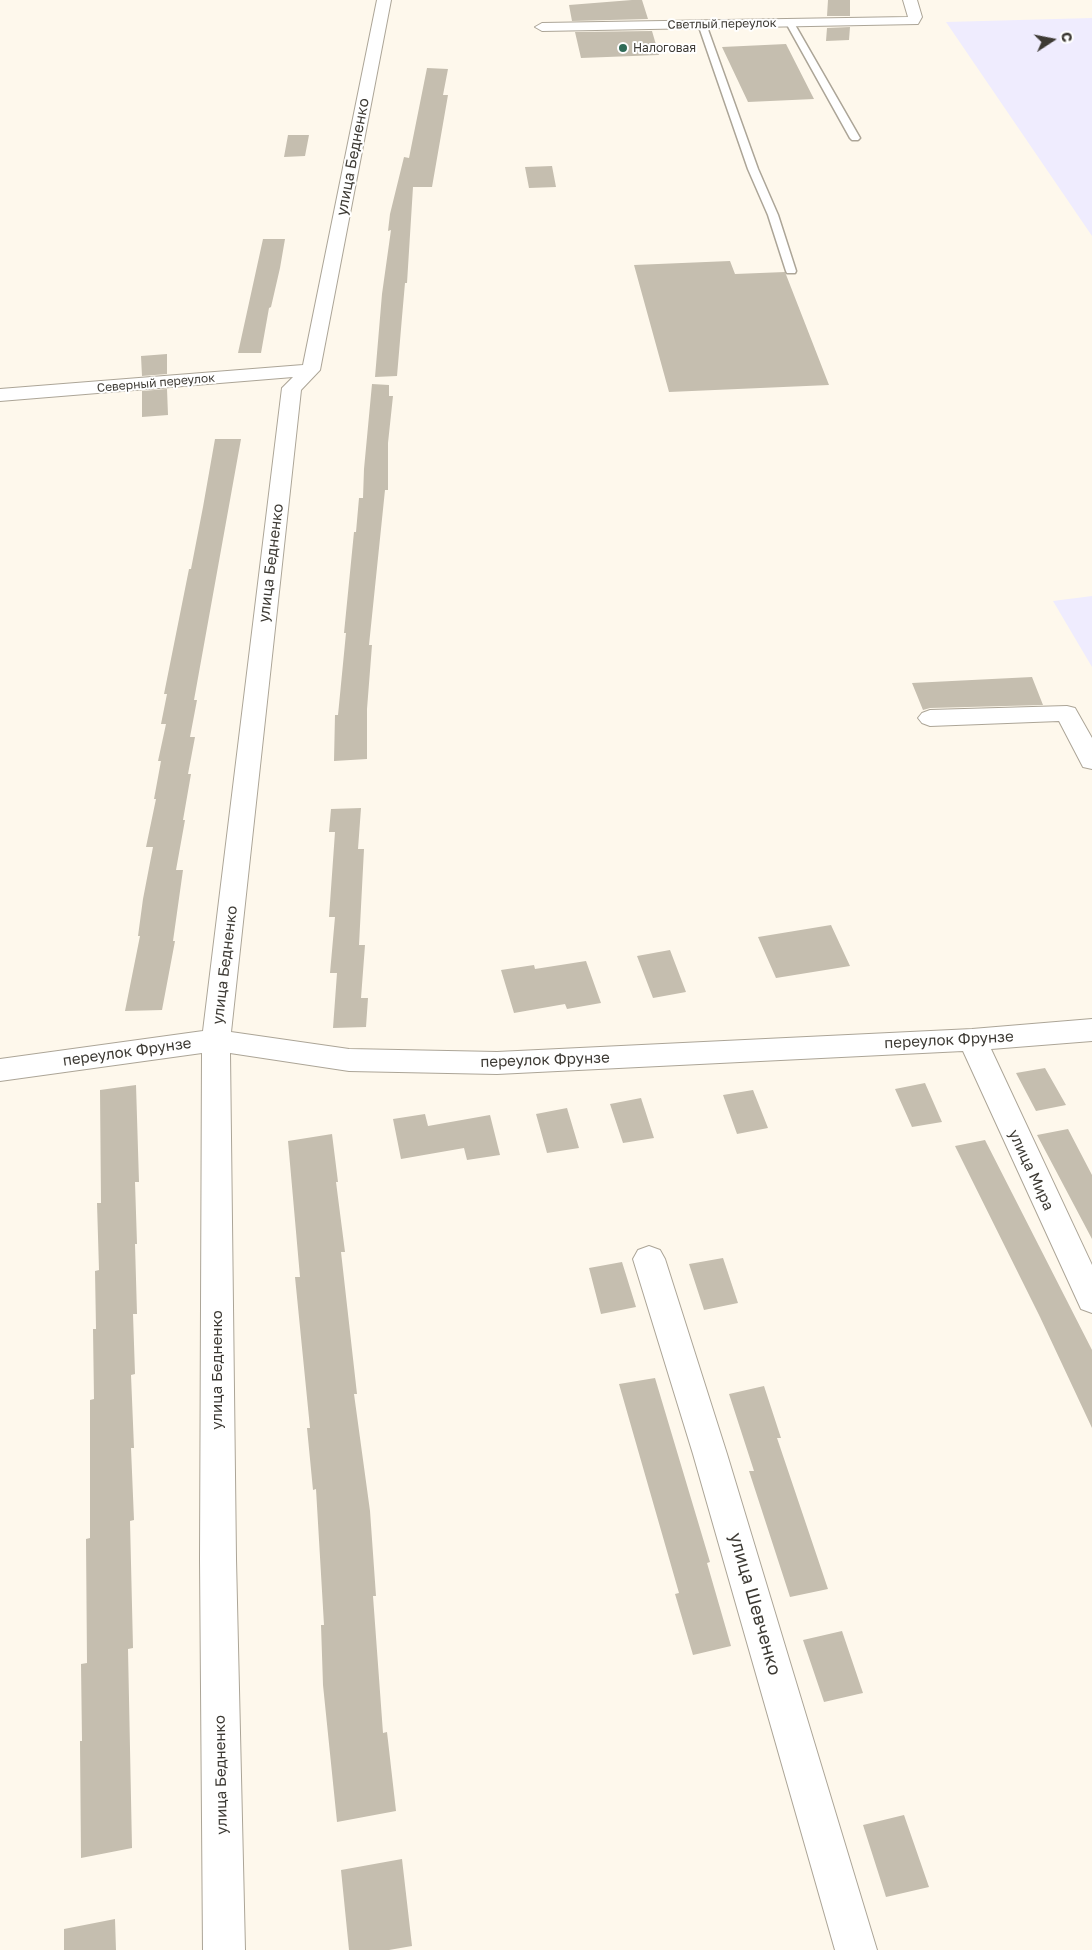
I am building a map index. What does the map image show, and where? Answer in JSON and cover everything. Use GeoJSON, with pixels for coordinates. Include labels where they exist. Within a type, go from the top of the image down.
{"type":"FeatureCollection","features":[{"type":"Feature","properties":{"kind":"street","name":"улица Бедненко"},"geometry":{"type":"LineString","coordinates":[[224,1950],[218,1559],[216,1040],[292,388],[311,370],[384,0]]}},
{"type":"Feature","properties":{"kind":"street","name":"Светлый переулок"},"geometry":{"type":"LineString","coordinates":[[542,27],[913,21],[914,16],[910,0]]}},
{"type":"Feature","properties":{"kind":"street","name":"Северный переулок"},"geometry":{"type":"LineString","coordinates":[[0,396],[311,370]]}},
{"type":"Feature","properties":{"kind":"street"},"geometry":{"type":"LineString","coordinates":[[930,718],[1067,713],[1092,761]]}},
{"type":"Feature","properties":{"kind":"street","name":"переулок Фрунзе"},"geometry":{"type":"LineString","coordinates":[[0,1070],[216,1040],[349,1060],[497,1064],[972,1040],[1092,1030]]}},
{"type":"Feature","properties":{"kind":"street","name":"улица Мира"},"geometry":{"type":"LineString","coordinates":[[972,1040],[1092,1299]]}},
{"type":"Feature","properties":{"kind":"street","name":"улица Шевченко"},"geometry":{"type":"LineString","coordinates":[[649,1259],[710,1454],[856,1950]]}},
{"type":"Feature","properties":{"kind":"lane"},"geometry":{"type":"LineString","coordinates":[[790,23],[855,138]]}},
{"type":"Feature","properties":{"kind":"lane"},"geometry":{"type":"LineString","coordinates":[[702,24],[753,169],[773,216],[791,271]]}},
{"type":"Feature","properties":{"kind":"shaded area"},"geometry":{"type":"Polygon","coordinates":[[[1092,18],[1092,236],[946,22],[1092,18]]]}},
{"type":"Feature","properties":{"kind":"shaded area"},"geometry":{"type":"Polygon","coordinates":[[[1092,596],[1092,667],[1053,601],[1092,596]]]}},
{"type":"Feature","properties":{"kind":"building"},"geometry":{"type":"Polygon","coordinates":[[[642,0],[648,19],[572,21],[569,5],[642,0]]]}},
{"type":"Feature","properties":{"kind":"building"},"geometry":{"type":"Polygon","coordinates":[[[828,0],[850,0],[850,16],[827,16],[828,0]]]}},
{"type":"Feature","properties":{"kind":"building"},"geometry":{"type":"Polygon","coordinates":[[[850,27],[849,40],[826,41],[827,28],[850,27]]]}},
{"type":"Feature","properties":{"kind":"building"},"geometry":{"type":"Polygon","coordinates":[[[652,31],[659,55],[581,58],[575,32],[652,31]]]}},
{"type":"Feature","properties":{"kind":"building"},"geometry":{"type":"Polygon","coordinates":[[[786,44],[814,99],[748,102],[722,47],[786,44]]]}},
{"type":"Feature","properties":{"kind":"building"},"geometry":{"type":"Polygon","coordinates":[[[427,68],[448,69],[443,95],[448,95],[432,187],[413,187],[407,283],[405,283],[397,376],[375,377],[382,294],[391,230],[388,231],[390,214],[404,157],[409,158],[427,68]]]}},
{"type":"Feature","properties":{"kind":"building"},"geometry":{"type":"Polygon","coordinates":[[[288,135],[309,135],[305,156],[284,157],[288,135]]]}},
{"type":"Feature","properties":{"kind":"building"},"geometry":{"type":"Polygon","coordinates":[[[552,166],[556,187],[529,188],[525,167],[552,166]]]}},
{"type":"Feature","properties":{"kind":"building"},"geometry":{"type":"Polygon","coordinates":[[[263,239],[285,239],[280,268],[271,307],[269,308],[261,353],[238,353],[263,239]]]}},
{"type":"Feature","properties":{"kind":"building"},"geometry":{"type":"Polygon","coordinates":[[[730,261],[735,274],[785,272],[829,385],[669,392],[634,265],[730,261]]]}},
{"type":"Feature","properties":{"kind":"building"},"geometry":{"type":"Polygon","coordinates":[[[167,354],[167,374],[142,376],[141,356],[167,354]]]}},
{"type":"Feature","properties":{"kind":"building"},"geometry":{"type":"Polygon","coordinates":[[[372,384],[389,385],[389,396],[393,396],[388,443],[388,490],[385,490],[369,645],[372,645],[367,709],[367,759],[334,761],[335,715],[338,715],[354,532],[356,532],[359,498],[363,498],[372,384]]]}},
{"type":"Feature","properties":{"kind":"building"},"geometry":{"type":"Polygon","coordinates":[[[167,389],[168,415],[142,417],[142,391],[167,389]]]}},
{"type":"Feature","properties":{"kind":"building"},"geometry":{"type":"Polygon","coordinates":[[[215,439],[241,439],[194,700],[197,700],[190,737],[195,737],[188,774],[191,774],[183,820],[185,820],[176,870],[183,870],[173,941],[175,941],[162,1010],[125,1011],[140,936],[138,936],[143,899],[153,847],[146,847],[156,799],[154,799],[161,761],[158,761],[166,724],[161,724],[167,694],[164,694],[189,569],[191,569],[215,439]]]}},
{"type":"Feature","properties":{"kind":"building"},"geometry":{"type":"Polygon","coordinates":[[[1032,677],[1043,705],[930,708],[923,710],[912,683],[1032,677]]]}},
{"type":"Feature","properties":{"kind":"building"},"geometry":{"type":"Polygon","coordinates":[[[361,808],[358,849],[364,849],[359,945],[365,945],[361,998],[368,998],[366,1027],[333,1028],[337,973],[330,973],[335,917],[329,917],[335,832],[329,832],[331,809],[361,808]]]}},
{"type":"Feature","properties":{"kind":"building"},"geometry":{"type":"Polygon","coordinates":[[[831,925],[850,966],[776,978],[758,937],[831,925]]]}},
{"type":"Feature","properties":{"kind":"building"},"geometry":{"type":"Polygon","coordinates":[[[670,950],[686,992],[653,998],[637,956],[670,950]]]}},
{"type":"Feature","properties":{"kind":"building"},"geometry":{"type":"Polygon","coordinates":[[[586,961],[601,1003],[567,1009],[565,1004],[514,1013],[501,970],[534,965],[535,969],[586,961]]]}},
{"type":"Feature","properties":{"kind":"building"},"geometry":{"type":"Polygon","coordinates":[[[1045,1068],[1066,1105],[1036,1111],[1016,1073],[1045,1068]]]}},
{"type":"Feature","properties":{"kind":"building"},"geometry":{"type":"Polygon","coordinates":[[[925,1083],[942,1122],[912,1127],[895,1089],[925,1083]]]}},
{"type":"Feature","properties":{"kind":"building"},"geometry":{"type":"Polygon","coordinates":[[[136,1085],[139,1182],[135,1182],[137,1314],[133,1314],[135,1374],[131,1375],[134,1448],[131,1448],[134,1520],[130,1521],[133,1648],[128,1649],[132,1848],[81,1858],[81,1664],[87,1663],[86,1539],[90,1538],[90,1400],[94,1399],[93,1329],[96,1329],[95,1271],[99,1270],[97,1203],[101,1203],[100,1090],[136,1085]]]}},
{"type":"Feature","properties":{"kind":"building"},"geometry":{"type":"Polygon","coordinates":[[[753,1090],[768,1128],[737,1134],[723,1095],[753,1090]]]}},
{"type":"Feature","properties":{"kind":"building"},"geometry":{"type":"Polygon","coordinates":[[[641,1098],[654,1138],[623,1143],[610,1104],[641,1098]]]}},
{"type":"Feature","properties":{"kind":"building"},"geometry":{"type":"Polygon","coordinates":[[[567,1108],[579,1148],[547,1153],[536,1114],[567,1108]]]}},
{"type":"Feature","properties":{"kind":"building"},"geometry":{"type":"Polygon","coordinates":[[[425,1114],[428,1126],[490,1115],[500,1155],[467,1160],[464,1148],[401,1159],[393,1119],[425,1114]]]}},
{"type":"Feature","properties":{"kind":"building"},"geometry":{"type":"Polygon","coordinates":[[[1068,1129],[1092,1175],[1092,1239],[1037,1135],[1068,1129]]]}},
{"type":"Feature","properties":{"kind":"building"},"geometry":{"type":"Polygon","coordinates":[[[332,1134],[345,1252],[341,1252],[357,1394],[354,1394],[370,1511],[376,1596],[373,1596],[383,1733],[387,1732],[396,1811],[337,1822],[323,1685],[321,1625],[324,1625],[316,1489],[313,1490],[307,1428],[310,1428],[295,1277],[300,1277],[288,1141],[332,1134]]]}},
{"type":"Feature","properties":{"kind":"building"},"geometry":{"type":"Polygon","coordinates":[[[985,1140],[1092,1350],[1092,1428],[1040,1317],[955,1146],[985,1140]]]}},
{"type":"Feature","properties":{"kind":"building"},"geometry":{"type":"Polygon","coordinates":[[[723,1258],[738,1303],[704,1310],[689,1264],[723,1258]]]}},
{"type":"Feature","properties":{"kind":"building"},"geometry":{"type":"Polygon","coordinates":[[[622,1262],[636,1307],[601,1314],[589,1268],[622,1262]]]}},
{"type":"Feature","properties":{"kind":"building"},"geometry":{"type":"Polygon","coordinates":[[[655,1378],[710,1562],[707,1563],[731,1646],[693,1655],[675,1594],[679,1593],[619,1384],[655,1378]]]}},
{"type":"Feature","properties":{"kind":"building"},"geometry":{"type":"Polygon","coordinates":[[[764,1386],[781,1438],[777,1438],[828,1589],[790,1597],[749,1471],[754,1471],[729,1394],[764,1386]]]}},
{"type":"Feature","properties":{"kind":"building"},"geometry":{"type":"Polygon","coordinates":[[[842,1631],[863,1693],[824,1702],[803,1640],[842,1631]]]}},
{"type":"Feature","properties":{"kind":"building"},"geometry":{"type":"Polygon","coordinates":[[[904,1815],[929,1887],[886,1897],[863,1825],[904,1815]]]}},
{"type":"Feature","properties":{"kind":"building"},"geometry":{"type":"Polygon","coordinates":[[[402,1859],[412,1946],[389,1950],[349,1950],[341,1870],[402,1859]]]}},
{"type":"Feature","properties":{"kind":"building"},"geometry":{"type":"Polygon","coordinates":[[[115,1919],[116,1950],[64,1950],[64,1929],[115,1919]]]}},
{"type":"Feature","properties":{"kind":"place","name":"Налоговая"},"geometry":{"type":"Point","coordinates":[623,48]}}]}
